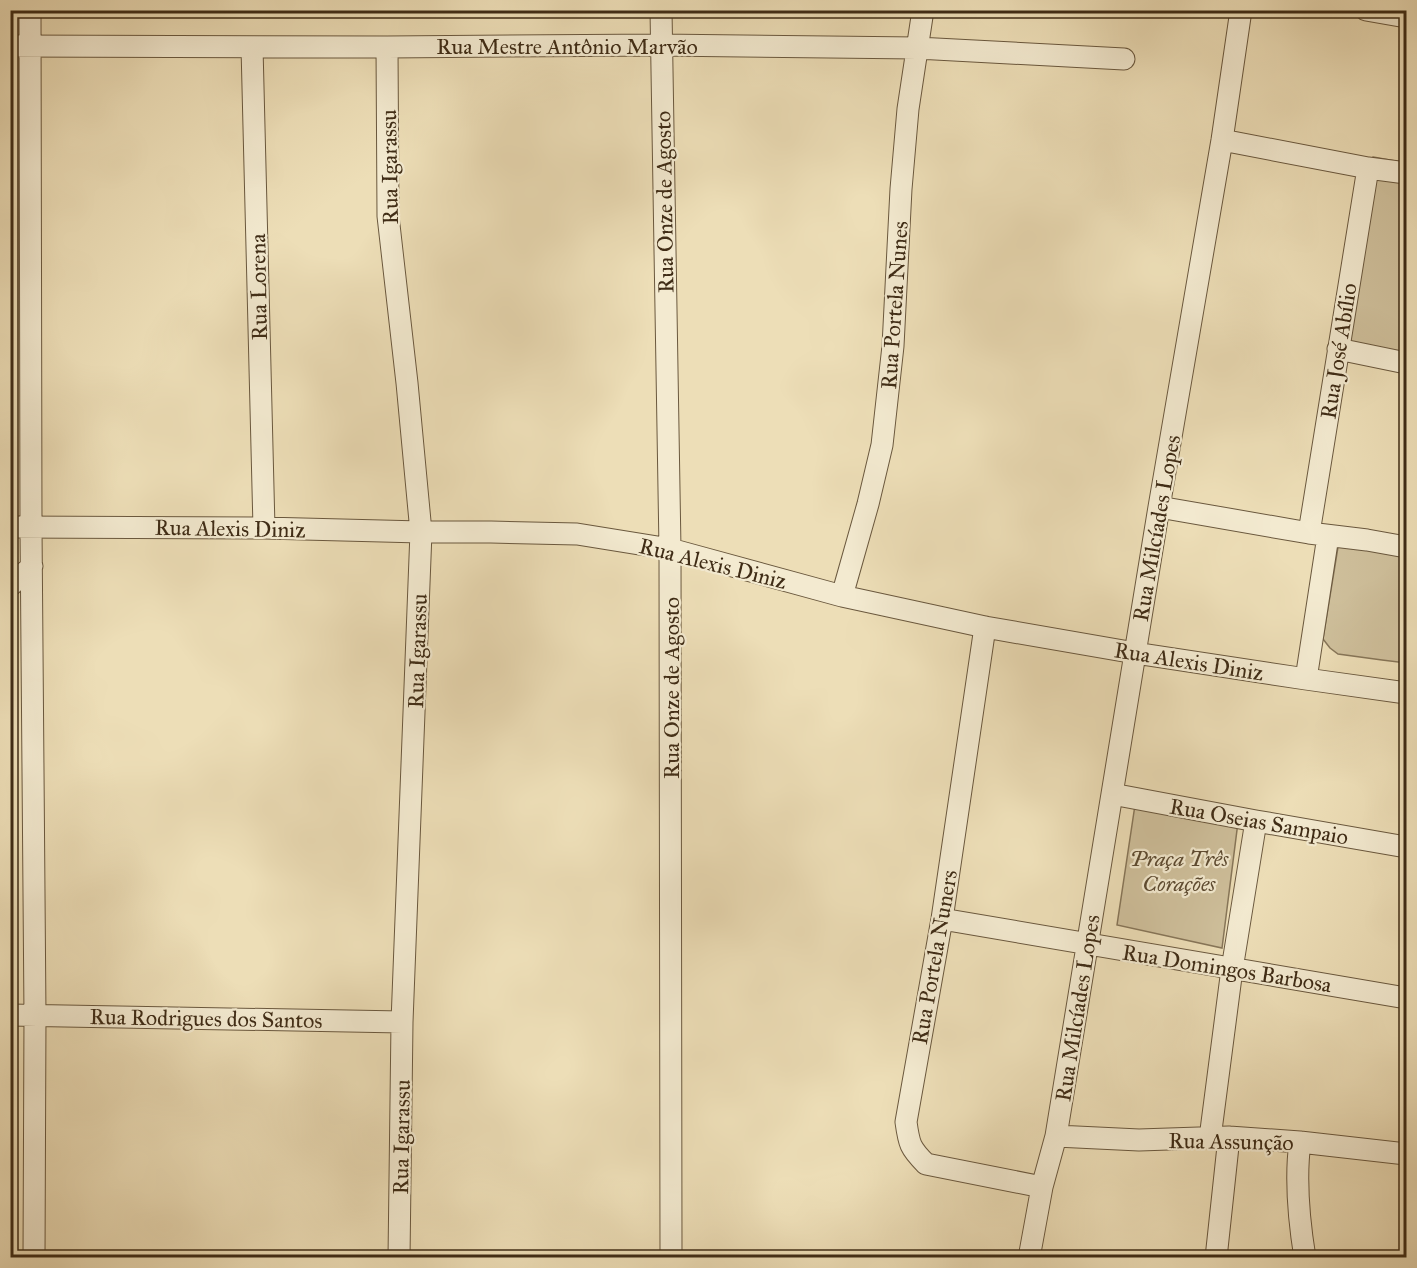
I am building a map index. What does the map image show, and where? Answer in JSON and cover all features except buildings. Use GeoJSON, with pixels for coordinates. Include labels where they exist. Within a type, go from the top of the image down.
{"type":"FeatureCollection","features":[{"type":"Feature","properties":{"kind":"street"},"geometry":{"type":"LineString","coordinates":[[30,10],[20,45],[21,527],[32,566],[34,1257]]}},
{"type":"Feature","properties":{"kind":"street","name":"Rua Onze de Agosto"},"geometry":{"type":"LineString","coordinates":[[661,10],[670,549],[671,1257]]}},
{"type":"Feature","properties":{"kind":"street","name":"Rua Portela Nunes"},"geometry":{"type":"LineString","coordinates":[[842,596],[882,445],[893,346],[906,131],[923,10]]}},
{"type":"Feature","properties":{"kind":"street","name":"Rua Milcíades Lopes"},"geometry":{"type":"LineString","coordinates":[[1029,1257],[1042,1186],[1056,1136],[1159,507],[1222,140],[1241,10]]}},
{"type":"Feature","properties":{"kind":"street"},"geometry":{"type":"LineString","coordinates":[[1366,10],[1407,17]]}},
{"type":"Feature","properties":{"kind":"street","name":"Rua Mestre Antônio Marvão"},"geometry":{"type":"LineString","coordinates":[[20,45],[252,47],[660,45],[916,48],[1124,59]]}},
{"type":"Feature","properties":{"kind":"street","name":"Rua Lorena"},"geometry":{"type":"LineString","coordinates":[[252,47],[264,528]]}},
{"type":"Feature","properties":{"kind":"street","name":"Rua Igarassu"},"geometry":{"type":"LineString","coordinates":[[387,47],[388,216],[422,532],[402,1022],[399,1257]]}},
{"type":"Feature","properties":{"kind":"street"},"geometry":{"type":"LineString","coordinates":[[1222,140],[1368,168],[1407,173]]}},
{"type":"Feature","properties":{"kind":"street","name":"Rua José Abílio"},"geometry":{"type":"LineString","coordinates":[[1305,679],[1338,349],[1368,168]]}},
{"type":"Feature","properties":{"kind":"street"},"geometry":{"type":"LineString","coordinates":[[1338,349],[1407,363]]}},
{"type":"Feature","properties":{"kind":"street"},"geometry":{"type":"LineString","coordinates":[[1159,507],[1407,547]]}},
{"type":"Feature","properties":{"kind":"street","name":"Rua Alexis Diniz"},"geometry":{"type":"LineString","coordinates":[[21,527],[264,528],[577,534],[670,549],[842,596],[986,627],[1135,653],[1407,693]]}},
{"type":"Feature","properties":{"kind":"street"},"geometry":{"type":"LineString","coordinates":[[10,586],[32,566]]}},
{"type":"Feature","properties":{"kind":"street","name":"Rua Portela Nuners"},"geometry":{"type":"LineString","coordinates":[[986,627],[942,919],[906,1122],[908,1138],[914,1152],[926,1164],[1042,1186]]}},
{"type":"Feature","properties":{"kind":"street","name":"Rua Oseias Sampaio"},"geometry":{"type":"LineString","coordinates":[[1112,794],[1256,822],[1407,846]]}},
{"type":"Feature","properties":{"kind":"street"},"geometry":{"type":"LineString","coordinates":[[1216,1257],[1220,1138],[1232,969],[1256,822]]}},
{"type":"Feature","properties":{"kind":"street","name":"Rua Domingos Barbosa"},"geometry":{"type":"LineString","coordinates":[[942,919],[1407,998]]}},
{"type":"Feature","properties":{"kind":"street","name":"Rua Rodrigues dos Santos"},"geometry":{"type":"LineString","coordinates":[[10,1015],[402,1022]]}},
{"type":"Feature","properties":{"kind":"street","name":"Rua Assunção"},"geometry":{"type":"LineString","coordinates":[[1056,1136],[1139,1140],[1220,1138],[1300,1142],[1407,1154]]}},
{"type":"Feature","properties":{"kind":"street"},"geometry":{"type":"LineString","coordinates":[[1300,1142],[1298,1163],[1305,1257]]}},
{"type":"Feature","properties":{"kind":"green space"},"geometry":{"type":"Polygon","coordinates":[[[1373,157],[1406,163],[1406,353],[1342,342],[1373,157]]]}},
{"type":"Feature","properties":{"kind":"green space"},"geometry":{"type":"Polygon","coordinates":[[[1339,541],[1406,551],[1406,663],[1338,654],[1323,639],[1339,541]]]}},
{"type":"Feature","properties":{"kind":"green space","name":"Praça Três Corações"},"geometry":{"type":"Polygon","coordinates":[[[1135,805],[1238,822],[1222,948],[1117,925],[1135,805]]]}}]}
